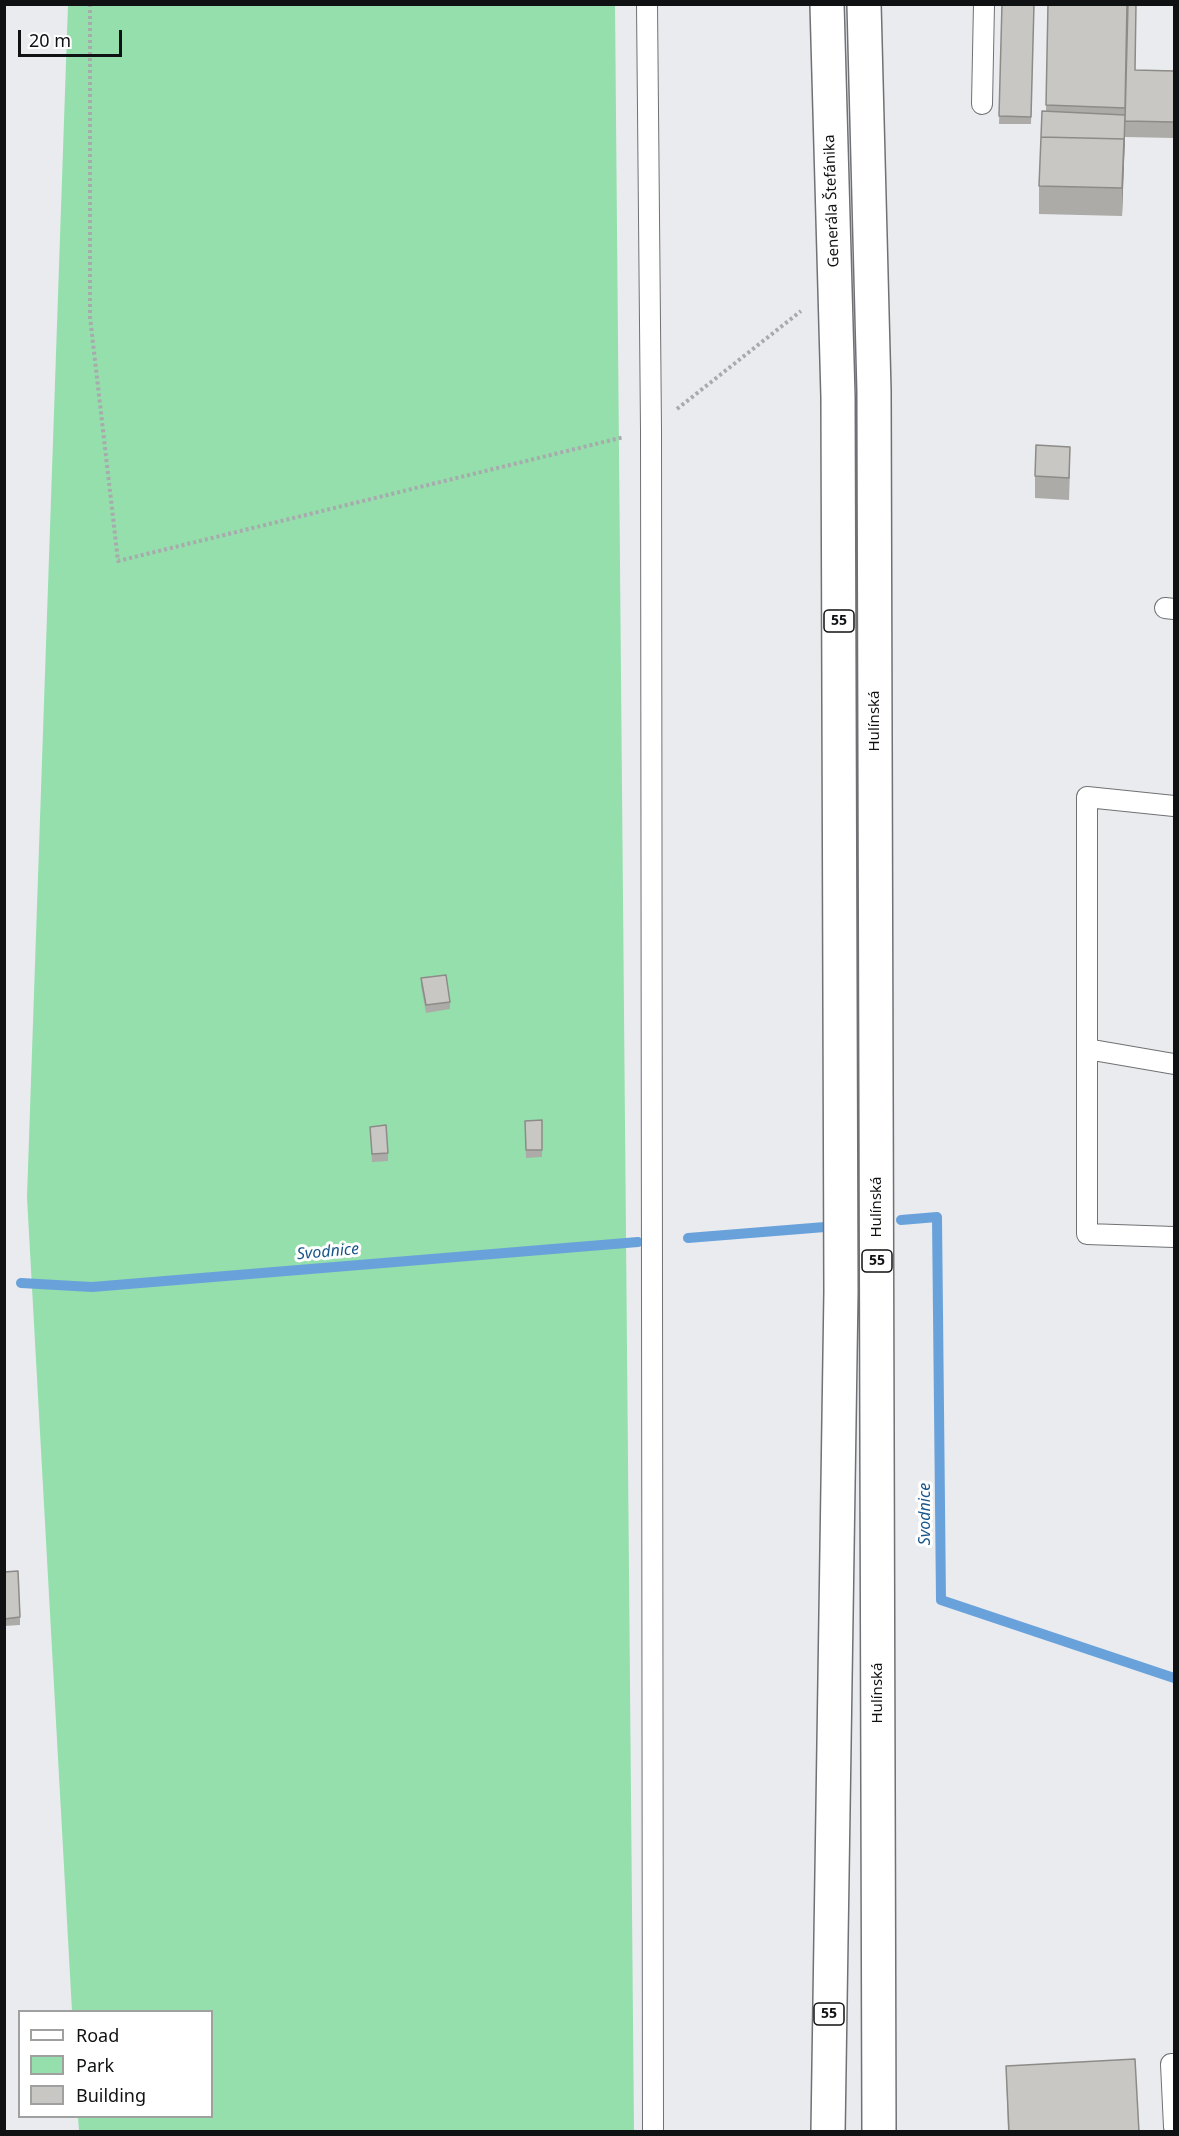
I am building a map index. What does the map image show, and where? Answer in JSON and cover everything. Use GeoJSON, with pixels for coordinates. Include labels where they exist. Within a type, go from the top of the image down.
{"type":"FeatureCollection","features":[{"type":"Feature","properties":{"kind":"main road","name":"Generála Štefánika"},"geometry":{"type":"LineString","coordinates":[[827,4],[838,397],[841,1291],[828,2132]]}},
{"type":"Feature","properties":{"kind":"main road","name":"Hulínská"},"geometry":{"type":"LineString","coordinates":[[864,4],[874,391],[879,2132]]}},
{"type":"Feature","properties":{"kind":"lane"},"geometry":{"type":"LineString","coordinates":[[647,4],[651,430],[653,2132]]}},
{"type":"Feature","properties":{"kind":"lane"},"geometry":{"type":"LineString","coordinates":[[982,104],[984,4]]}},
{"type":"Feature","properties":{"kind":"lane"},"geometry":{"type":"LineString","coordinates":[[1174,806],[1087,797],[1087,1234],[1174,1237]]}},
{"type":"Feature","properties":{"kind":"lane"},"geometry":{"type":"LineString","coordinates":[[1087,1048],[1174,1064]]}},
{"type":"Feature","properties":{"kind":"lane"},"geometry":{"type":"LineString","coordinates":[[1174,2064],[1171,2064],[1174,2127]]}},
{"type":"Feature","properties":{"kind":"path"},"geometry":{"type":"LineString","coordinates":[[90,4],[90,317],[118,561],[651,430],[806,307]]}},
{"type":"Feature","properties":{"kind":"green space"},"geometry":{"type":"Polygon","coordinates":[[[68,5],[615,5],[634,2131],[79,2131],[78,2118],[213,2118],[213,2010],[72,2010],[27,1197],[68,5]]]}},
{"type":"Feature","properties":{"kind":"building"},"geometry":{"type":"Polygon","coordinates":[[[1002,4],[1034,4],[1031,117],[999,116],[1002,4]]]}},
{"type":"Feature","properties":{"kind":"building"},"geometry":{"type":"Polygon","coordinates":[[[1048,4],[1127,4],[1125,108],[1046,105],[1048,4]]]}},
{"type":"Feature","properties":{"kind":"building"},"geometry":{"type":"Polygon","coordinates":[[[1128,4],[1136,4],[1135,70],[1174,71],[1174,122],[1125,121],[1128,4]]]}},
{"type":"Feature","properties":{"kind":"building"},"geometry":{"type":"Polygon","coordinates":[[[1042,111],[1125,115],[1124,145],[1124,139],[1041,137],[1042,111]]]}},
{"type":"Feature","properties":{"kind":"building"},"geometry":{"type":"Polygon","coordinates":[[[1041,137],[1124,139],[1122,188],[1039,186],[1041,137]]]}},
{"type":"Feature","properties":{"kind":"building"},"geometry":{"type":"Polygon","coordinates":[[[1036,445],[1070,447],[1069,478],[1035,476],[1036,445]]]}},
{"type":"Feature","properties":{"kind":"building"},"geometry":{"type":"Polygon","coordinates":[[[446,975],[450,1002],[426,1005],[421,978],[446,975]]]}},
{"type":"Feature","properties":{"kind":"building"},"geometry":{"type":"Polygon","coordinates":[[[542,1120],[542,1150],[526,1150],[525,1121],[542,1120]]]}},
{"type":"Feature","properties":{"kind":"building"},"geometry":{"type":"Polygon","coordinates":[[[386,1125],[388,1153],[372,1154],[370,1127],[386,1125]]]}},
{"type":"Feature","properties":{"kind":"building"},"geometry":{"type":"Polygon","coordinates":[[[18,1571],[20,1617],[4,1619],[4,1572],[18,1571]]]}},
{"type":"Feature","properties":{"kind":"building"},"geometry":{"type":"Polygon","coordinates":[[[1135,2059],[1139,2132],[1009,2132],[1006,2066],[1135,2059]]]}},
{"type":"Feature","properties":{"kind":"waterway","name":"Svodnice"},"geometry":{"type":"LineString","coordinates":[[901,1220],[937,1217],[941,1600],[1174,1678]]}},
{"type":"Feature","properties":{"kind":"waterway","name":"Svodnice"},"geometry":{"type":"LineString","coordinates":[[688,1238],[825,1227]]}},
{"type":"Feature","properties":{"kind":"waterway","name":"Svodnice"},"geometry":{"type":"LineString","coordinates":[[21,1283],[92,1287],[638,1242]]}}]}
